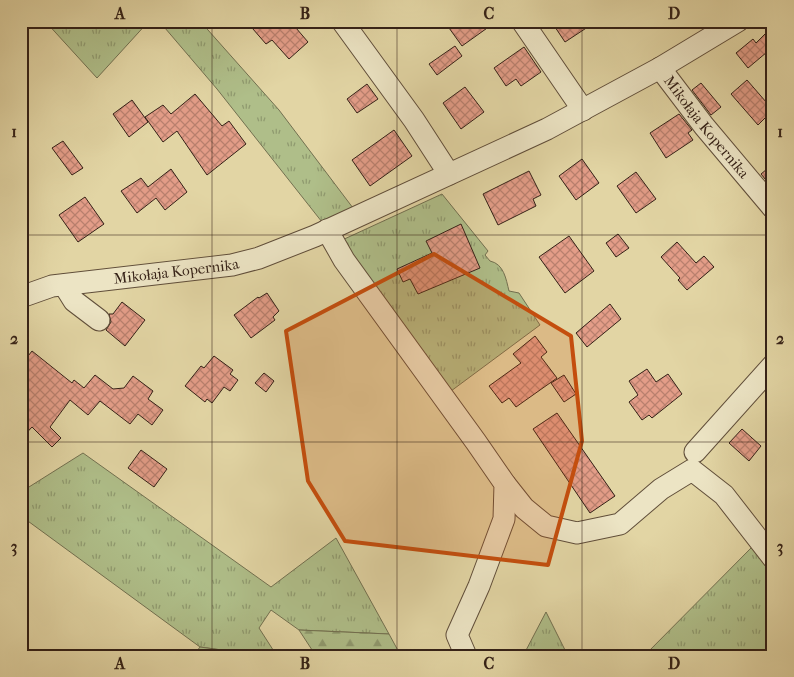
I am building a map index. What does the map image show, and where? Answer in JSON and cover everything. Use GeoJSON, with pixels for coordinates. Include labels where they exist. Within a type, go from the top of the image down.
{"type":"FeatureCollection","features":[{"type":"Feature","properties":{"kind":"street"},"geometry":{"type":"LineString","coordinates":[[342,21],[414,120],[449,174]]}},
{"type":"Feature","properties":{"kind":"street"},"geometry":{"type":"LineString","coordinates":[[522,21],[582,110]]}},
{"type":"Feature","properties":{"kind":"street","name":"Mikołaja Kopernika"},"geometry":{"type":"LineString","coordinates":[[21,297],[52,286],[232,265],[259,258],[327,230],[547,129],[660,68],[738,21]]}},
{"type":"Feature","properties":{"kind":"street","name":"Mikołaja Kopernika"},"geometry":{"type":"LineString","coordinates":[[660,68],[704,126],[773,208]]}},
{"type":"Feature","properties":{"kind":"street"},"geometry":{"type":"LineString","coordinates":[[327,230],[344,260],[471,434],[504,484],[524,508],[546,526],[576,533],[620,524],[661,489],[692,470],[724,494],[773,558]]}},
{"type":"Feature","properties":{"kind":"street"},"geometry":{"type":"LineString","coordinates":[[64,285],[74,301],[99,320]]}},
{"type":"Feature","properties":{"kind":"street"},"geometry":{"type":"LineString","coordinates":[[696,452],[773,365]]}},
{"type":"Feature","properties":{"kind":"street"},"geometry":{"type":"LineString","coordinates":[[466,656],[457,635],[479,586],[504,519],[504,484]]}},
{"type":"Feature","properties":{"kind":"highlighted area"},"geometry":{"type":"Polygon","coordinates":[[[434,254],[571,336],[582,441],[548,565],[345,541],[308,481],[286,331],[434,254]]]}},
{"type":"Feature","properties":{"kind":"green space"},"geometry":{"type":"Polygon","coordinates":[[[45,21],[149,21],[97,78],[45,21]]]}},
{"type":"Feature","properties":{"kind":"green space"},"geometry":{"type":"Polygon","coordinates":[[[159,21],[200,21],[279,110],[353,208],[322,222],[217,89],[159,21]]]}},
{"type":"Feature","properties":{"kind":"green space"},"geometry":{"type":"Polygon","coordinates":[[[442,194],[488,251],[485,255],[501,269],[509,291],[519,293],[540,325],[447,394],[340,241],[442,194]]]}},
{"type":"Feature","properties":{"kind":"green space"},"geometry":{"type":"Polygon","coordinates":[[[83,453],[271,587],[336,538],[389,634],[299,630],[271,610],[259,628],[277,656],[233,656],[236,652],[200,647],[21,516],[21,492],[83,453]]]}},
{"type":"Feature","properties":{"kind":"green space"},"geometry":{"type":"Polygon","coordinates":[[[754,545],[773,578],[773,642],[761,656],[644,656],[754,545]]]}},
{"type":"Feature","properties":{"kind":"green space"},"geometry":{"type":"Polygon","coordinates":[[[546,612],[568,656],[523,656],[546,612]]]}},
{"type":"Feature","properties":{"kind":"green space"},"geometry":{"type":"Polygon","coordinates":[[[299,630],[389,634],[401,656],[316,656],[299,630]]]}},
{"type":"Feature","properties":{"kind":"green space"},"geometry":{"type":"Polygon","coordinates":[[[200,647],[236,652],[233,656],[193,656],[200,647]]]}},
{"type":"Feature","properties":{"kind":"building"},"geometry":{"type":"Polygon","coordinates":[[[246,21],[290,21],[308,42],[289,59],[272,40],[266,44],[246,21]]]}},
{"type":"Feature","properties":{"kind":"building"},"geometry":{"type":"Polygon","coordinates":[[[444,21],[497,21],[462,46],[444,21]]]}},
{"type":"Feature","properties":{"kind":"building"},"geometry":{"type":"Polygon","coordinates":[[[551,21],[597,21],[565,42],[551,21]]]}},
{"type":"Feature","properties":{"kind":"building"},"geometry":{"type":"Polygon","coordinates":[[[773,26],[773,47],[748,68],[736,53],[753,39],[756,43],[773,26]]]}},
{"type":"Feature","properties":{"kind":"building"},"geometry":{"type":"Polygon","coordinates":[[[455,46],[462,56],[437,75],[429,64],[455,46]]]}},
{"type":"Feature","properties":{"kind":"building"},"geometry":{"type":"Polygon","coordinates":[[[524,47],[541,72],[521,86],[516,79],[506,86],[494,68],[524,47]]]}},
{"type":"Feature","properties":{"kind":"building"},"geometry":{"type":"Polygon","coordinates":[[[747,80],[773,110],[758,125],[731,94],[747,80]]]}},
{"type":"Feature","properties":{"kind":"building"},"geometry":{"type":"Polygon","coordinates":[[[701,83],[721,107],[711,115],[692,90],[701,83]]]}},
{"type":"Feature","properties":{"kind":"building"},"geometry":{"type":"Polygon","coordinates":[[[367,84],[378,99],[357,113],[347,99],[367,84]]]}},
{"type":"Feature","properties":{"kind":"building"},"geometry":{"type":"Polygon","coordinates":[[[465,87],[484,112],[461,129],[443,103],[465,87]]]}},
{"type":"Feature","properties":{"kind":"building"},"geometry":{"type":"Polygon","coordinates":[[[195,94],[222,126],[229,121],[246,144],[207,175],[177,131],[163,142],[145,117],[163,105],[171,114],[195,94]]]}},
{"type":"Feature","properties":{"kind":"building"},"geometry":{"type":"Polygon","coordinates":[[[132,100],[148,122],[129,137],[113,114],[132,100]]]}},
{"type":"Feature","properties":{"kind":"building"},"geometry":{"type":"Polygon","coordinates":[[[679,114],[692,130],[688,133],[693,140],[666,158],[650,133],[679,114]]]}},
{"type":"Feature","properties":{"kind":"building"},"geometry":{"type":"Polygon","coordinates":[[[394,130],[412,156],[370,186],[352,160],[394,130]]]}},
{"type":"Feature","properties":{"kind":"building"},"geometry":{"type":"Polygon","coordinates":[[[63,141],[83,168],[72,175],[52,148],[63,141]]]}},
{"type":"Feature","properties":{"kind":"building"},"geometry":{"type":"Polygon","coordinates":[[[582,159],[599,183],[576,200],[559,176],[582,159]]]}},
{"type":"Feature","properties":{"kind":"building"},"geometry":{"type":"Polygon","coordinates":[[[773,164],[773,183],[770,185],[761,174],[773,164]]]}},
{"type":"Feature","properties":{"kind":"building"},"geometry":{"type":"Polygon","coordinates":[[[171,169],[187,192],[165,210],[156,198],[137,213],[121,191],[141,178],[148,187],[171,169]]]}},
{"type":"Feature","properties":{"kind":"building"},"geometry":{"type":"Polygon","coordinates":[[[529,171],[541,195],[533,199],[536,206],[498,225],[483,194],[529,171]]]}},
{"type":"Feature","properties":{"kind":"building"},"geometry":{"type":"Polygon","coordinates":[[[636,172],[656,199],[636,213],[617,186],[636,172]]]}},
{"type":"Feature","properties":{"kind":"building"},"geometry":{"type":"Polygon","coordinates":[[[85,197],[104,224],[78,242],[59,215],[85,197]]]}},
{"type":"Feature","properties":{"kind":"building"},"geometry":{"type":"Polygon","coordinates":[[[461,224],[480,268],[418,294],[410,279],[403,282],[397,269],[432,253],[426,241],[461,224]]]}},
{"type":"Feature","properties":{"kind":"building"},"geometry":{"type":"Polygon","coordinates":[[[618,234],[629,248],[616,257],[606,243],[618,234]]]}},
{"type":"Feature","properties":{"kind":"building"},"geometry":{"type":"Polygon","coordinates":[[[569,236],[594,271],[565,293],[539,257],[569,236]]]}},
{"type":"Feature","properties":{"kind":"building"},"geometry":{"type":"Polygon","coordinates":[[[677,242],[696,263],[704,256],[714,267],[687,290],[678,280],[680,278],[661,257],[677,242]]]}},
{"type":"Feature","properties":{"kind":"building"},"geometry":{"type":"Polygon","coordinates":[[[267,293],[279,311],[273,317],[275,320],[251,338],[234,315],[258,297],[267,293]]]}},
{"type":"Feature","properties":{"kind":"building"},"geometry":{"type":"Polygon","coordinates":[[[122,302],[145,320],[125,346],[106,330],[111,322],[109,314],[113,314],[122,302]]]}},
{"type":"Feature","properties":{"kind":"building"},"geometry":{"type":"Polygon","coordinates":[[[610,304],[621,319],[587,347],[576,333],[610,304]]]}},
{"type":"Feature","properties":{"kind":"building"},"geometry":{"type":"Polygon","coordinates":[[[535,336],[547,352],[541,357],[557,378],[516,407],[509,398],[502,403],[489,386],[521,363],[513,354],[535,336]]]}},
{"type":"Feature","properties":{"kind":"building"},"geometry":{"type":"Polygon","coordinates":[[[32,351],[72,383],[74,380],[84,388],[95,375],[113,389],[124,388],[133,376],[153,391],[148,399],[163,410],[152,425],[138,414],[130,424],[100,401],[88,415],[70,400],[50,427],[61,438],[52,447],[32,427],[21,439],[21,365],[32,351]]]}},
{"type":"Feature","properties":{"kind":"building"},"geometry":{"type":"Polygon","coordinates":[[[214,356],[233,370],[230,374],[238,380],[230,391],[224,387],[212,403],[207,399],[205,402],[185,386],[201,366],[204,368],[214,356]]]}},
{"type":"Feature","properties":{"kind":"building"},"geometry":{"type":"Polygon","coordinates":[[[647,369],[656,382],[668,374],[682,394],[652,418],[649,415],[642,420],[629,402],[638,395],[629,381],[647,369]]]}},
{"type":"Feature","properties":{"kind":"building"},"geometry":{"type":"Polygon","coordinates":[[[264,373],[274,381],[266,392],[255,383],[264,373]]]}},
{"type":"Feature","properties":{"kind":"building"},"geometry":{"type":"Polygon","coordinates":[[[564,375],[576,394],[564,402],[551,383],[564,375]]]}},
{"type":"Feature","properties":{"kind":"building"},"geometry":{"type":"Polygon","coordinates":[[[557,413],[615,496],[590,513],[533,429],[557,413]]]}},
{"type":"Feature","properties":{"kind":"building"},"geometry":{"type":"Polygon","coordinates":[[[742,429],[761,446],[749,461],[729,443],[742,429]]]}},
{"type":"Feature","properties":{"kind":"building"},"geometry":{"type":"Polygon","coordinates":[[[141,450],[167,469],[154,487],[128,468],[141,450]]]}}]}
